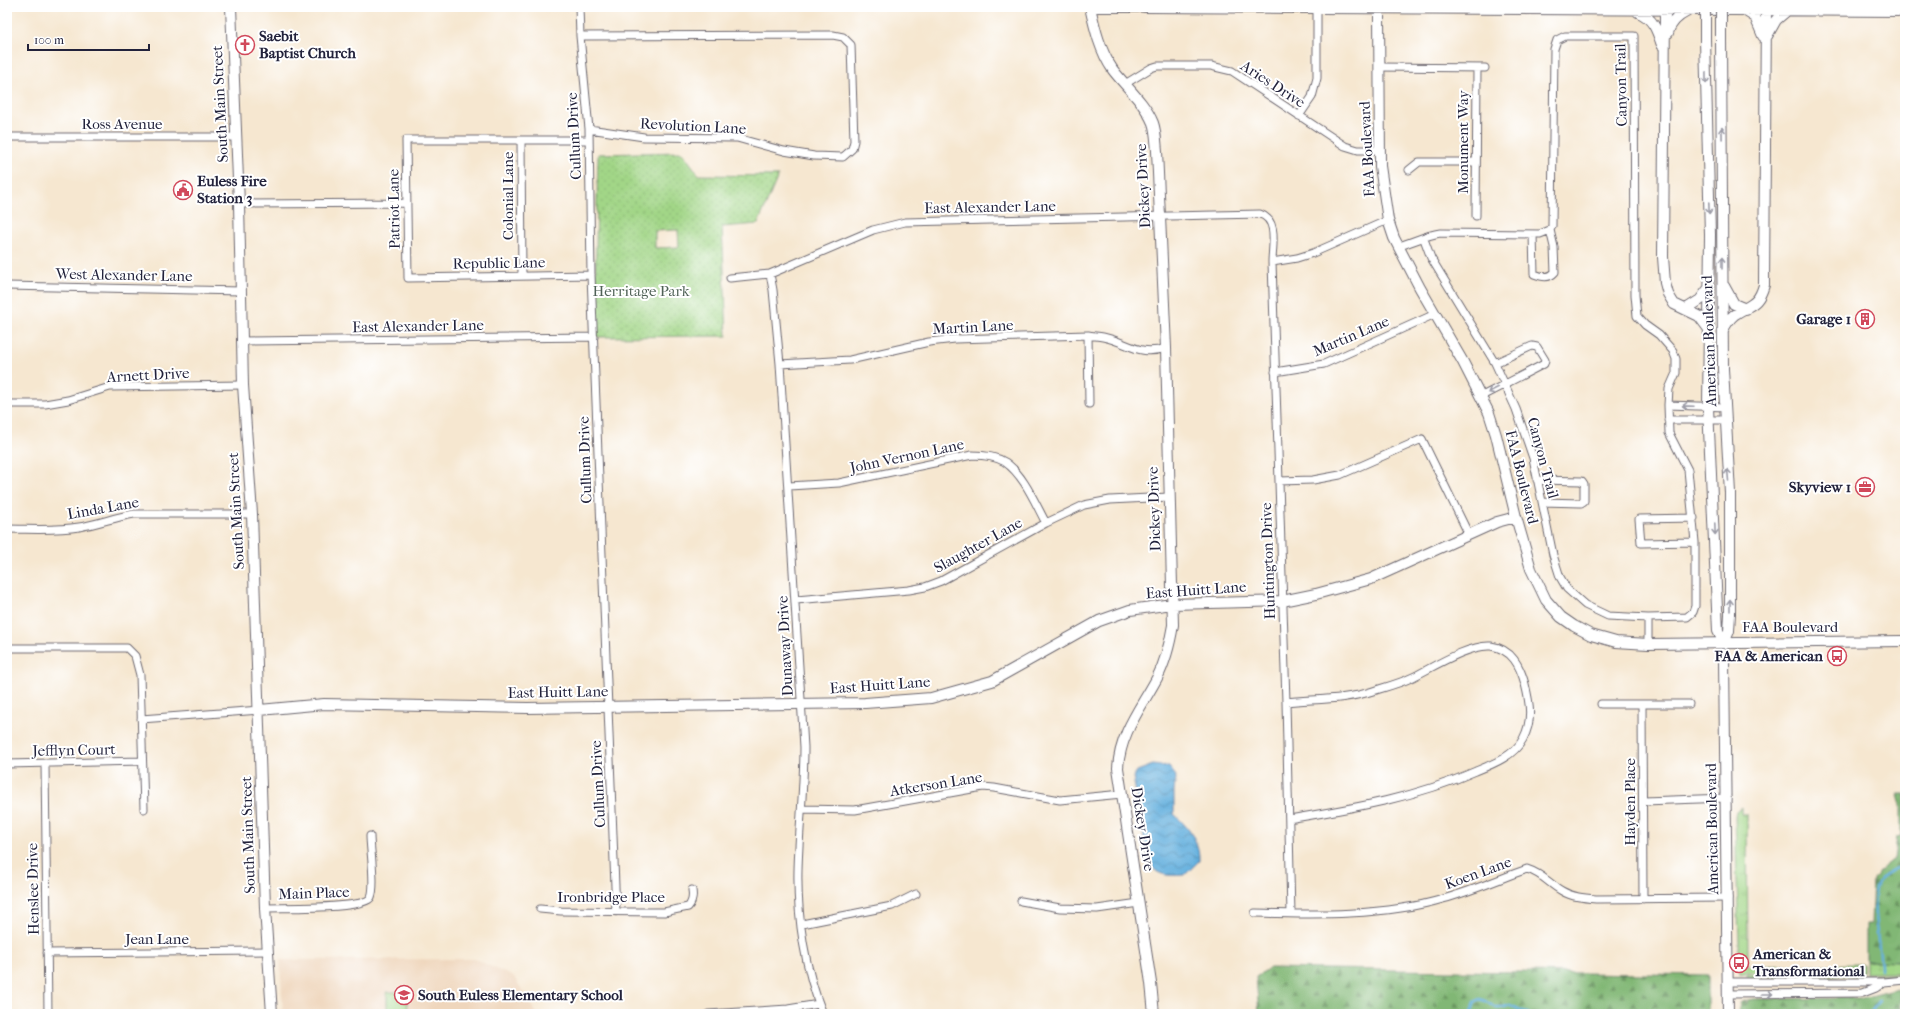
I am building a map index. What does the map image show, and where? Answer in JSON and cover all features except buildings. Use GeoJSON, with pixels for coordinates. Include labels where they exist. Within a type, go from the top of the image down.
{"type":"FeatureCollection","features":[{"type":"Feature","properties":{"kind":"street","name":"South Main Street"},"geometry":{"type":"LineString","coordinates":[[231,7],[239,204],[243,385],[252,514],[260,710],[265,908],[272,1014]]}},
{"type":"Feature","properties":{"kind":"street","name":"Cullum Drive"},"geometry":{"type":"LineString","coordinates":[[579,7],[589,140],[591,275],[616,912]]}},
{"type":"Feature","properties":{"kind":"street"},"geometry":{"type":"LineString","coordinates":[[1090,7],[1138,7]]}},
{"type":"Feature","properties":{"kind":"street","name":"Dickey Drive"},"geometry":{"type":"LineString","coordinates":[[1090,7],[1097,36],[1104,54],[1113,69],[1148,113],[1154,124],[1157,151],[1166,348],[1173,625],[1170,646],[1157,677],[1123,740],[1118,768],[1139,903],[1154,1014]]}},
{"type":"Feature","properties":{"kind":"street"},"geometry":{"type":"LineString","coordinates":[[1144,7],[1688,11],[1706,9],[1789,9],[1905,11]]}},
{"type":"Feature","properties":{"kind":"street","name":"American Boulevard"},"geometry":{"type":"LineString","coordinates":[[1721,7],[1722,330],[1730,493],[1730,614],[1729,631],[1724,643],[1727,798],[1728,1014]]}},
{"type":"Feature","properties":{"kind":"street"},"geometry":{"type":"LineString","coordinates":[[1299,116],[1312,97],[1318,78],[1317,9]]}},
{"type":"Feature","properties":{"kind":"street","name":"FAA Boulevard"},"geometry":{"type":"LineString","coordinates":[[1379,9],[1380,166],[1388,220],[1398,246],[1434,314],[1463,362],[1489,413],[1531,569],[1546,600],[1561,617],[1591,635],[1616,642],[1648,644],[1905,641]]}},
{"type":"Feature","properties":{"kind":"street","name":"American Boulevard"},"geometry":{"type":"LineString","coordinates":[[1706,9],[1709,288],[1708,407],[1718,631],[1724,643]]}},
{"type":"Feature","properties":{"kind":"street"},"geometry":{"type":"LineString","coordinates":[[1765,42],[1770,28],[1776,20],[1789,9]]}},
{"type":"Feature","properties":{"kind":"street"},"geometry":{"type":"LineString","coordinates":[[1634,10],[1651,19],[1658,31],[1665,56]]}},
{"type":"Feature","properties":{"kind":"street"},"geometry":{"type":"LineString","coordinates":[[1666,10],[1663,257],[1665,284],[1668,294],[1674,304],[1699,316],[1708,328]]}},
{"type":"Feature","properties":{"kind":"street"},"geometry":{"type":"LineString","coordinates":[[1744,10],[1755,16],[1765,42]]}},
{"type":"Feature","properties":{"kind":"street"},"geometry":{"type":"LineString","coordinates":[[1722,330],[1733,316],[1746,309],[1758,299],[1764,285],[1766,10]]}},
{"type":"Feature","properties":{"kind":"street"},"geometry":{"type":"LineString","coordinates":[[1665,56],[1669,27],[1678,16],[1688,11]]}},
{"type":"Feature","properties":{"kind":"street","name":"Revolution Lane"},"geometry":{"type":"LineString","coordinates":[[580,36],[833,35],[843,37],[851,44],[854,141],[852,149],[843,156],[806,155],[784,151],[737,138],[644,137],[588,129]]}},
{"type":"Feature","properties":{"kind":"street","name":"Canyon Trail"},"geometry":{"type":"LineString","coordinates":[[1424,238],[1431,258],[1495,363],[1505,384],[1533,458],[1552,555],[1560,577],[1567,589],[1585,605],[1608,616],[1648,618],[1687,617],[1693,612],[1695,606],[1694,518],[1688,470],[1669,433],[1669,389],[1676,373],[1676,359],[1673,351],[1659,335],[1645,325],[1637,316],[1635,295],[1634,36],[1565,36],[1557,40],[1554,49],[1552,226],[1550,230]]}},
{"type":"Feature","properties":{"kind":"street","name":"Aries Drive"},"geometry":{"type":"LineString","coordinates":[[1125,84],[1150,68],[1157,66],[1211,66],[1232,71],[1242,76],[1345,146],[1358,150],[1380,150]]}},
{"type":"Feature","properties":{"kind":"street"},"geometry":{"type":"LineString","coordinates":[[1379,67],[1484,68]]}},
{"type":"Feature","properties":{"kind":"street","name":"Monument Way"},"geometry":{"type":"LineString","coordinates":[[1476,216],[1477,68]]}},
{"type":"Feature","properties":{"kind":"street","name":"Ross Avenue"},"geometry":{"type":"LineString","coordinates":[[7,137],[236,137]]}},
{"type":"Feature","properties":{"kind":"street","name":"Patriot Lane"},"geometry":{"type":"LineString","coordinates":[[408,278],[406,140],[521,140]]}},
{"type":"Feature","properties":{"kind":"street"},"geometry":{"type":"LineString","coordinates":[[521,140],[589,140]]}},
{"type":"Feature","properties":{"kind":"street","name":"Colonial Lane"},"geometry":{"type":"LineString","coordinates":[[521,140],[522,276]]}},
{"type":"Feature","properties":{"kind":"street"},"geometry":{"type":"LineString","coordinates":[[1409,170],[1419,162],[1476,162]]}},
{"type":"Feature","properties":{"kind":"street"},"geometry":{"type":"LineString","coordinates":[[239,204],[406,203]]}},
{"type":"Feature","properties":{"kind":"street","name":"East Alexander Lane"},"geometry":{"type":"LineString","coordinates":[[730,278],[770,274],[873,230],[906,222],[1260,214]]}},
{"type":"Feature","properties":{"kind":"street","name":"Huntington Drive"},"geometry":{"type":"LineString","coordinates":[[1260,214],[1269,218],[1272,223],[1291,914]]}},
{"type":"Feature","properties":{"kind":"street"},"geometry":{"type":"LineString","coordinates":[[1272,262],[1297,258],[1388,220]]}},
{"type":"Feature","properties":{"kind":"street"},"geometry":{"type":"LineString","coordinates":[[1398,246],[1424,238],[1428,235],[1440,233],[1540,234],[1550,230],[1554,247],[1556,272],[1552,275],[1544,277],[1534,274],[1533,234]]}},
{"type":"Feature","properties":{"kind":"street","name":"Dunaway Drive"},"geometry":{"type":"LineString","coordinates":[[770,274],[773,290],[780,364],[802,704],[804,747],[798,870],[802,924],[811,979],[819,1004],[824,1014]]}},
{"type":"Feature","properties":{"kind":"street","name":"Republic Lane"},"geometry":{"type":"LineString","coordinates":[[408,278],[591,275]]}},
{"type":"Feature","properties":{"kind":"street"},"geometry":{"type":"LineString","coordinates":[[1722,284],[1734,304],[1746,309]]}},
{"type":"Feature","properties":{"kind":"street","name":"West Alexander Lane"},"geometry":{"type":"LineString","coordinates":[[7,286],[241,291]]}},
{"type":"Feature","properties":{"kind":"street"},"geometry":{"type":"LineString","coordinates":[[1686,309],[1700,300],[1709,288]]}},
{"type":"Feature","properties":{"kind":"street","name":"Martin Lane"},"geometry":{"type":"LineString","coordinates":[[1275,372],[1324,364],[1434,314]]}},
{"type":"Feature","properties":{"kind":"street"},"geometry":{"type":"LineString","coordinates":[[1088,335],[1089,404]]}},
{"type":"Feature","properties":{"kind":"street","name":"Martin Lane"},"geometry":{"type":"LineString","coordinates":[[780,364],[850,360],[930,342],[955,339],[1088,335],[1104,337],[1132,349],[1148,352],[1166,348]]}},
{"type":"Feature","properties":{"kind":"street","name":"East Alexander Lane"},"geometry":{"type":"LineString","coordinates":[[243,341],[594,337]]}},
{"type":"Feature","properties":{"kind":"street"},"geometry":{"type":"LineString","coordinates":[[1480,397],[1544,364],[1545,360],[1537,347],[1532,346],[1495,363]]}},
{"type":"Feature","properties":{"kind":"street","name":"Arnett Drive"},"geometry":{"type":"LineString","coordinates":[[7,404],[45,404],[68,400],[110,387],[243,385]]}},
{"type":"Feature","properties":{"kind":"street"},"geometry":{"type":"LineString","coordinates":[[1668,405],[1726,407]]}},
{"type":"Feature","properties":{"kind":"street"},"geometry":{"type":"LineString","coordinates":[[1668,420],[1726,420]]}},
{"type":"Feature","properties":{"kind":"street"},"geometry":{"type":"LineString","coordinates":[[1279,481],[1313,480],[1340,475],[1422,439],[1468,535]]}},
{"type":"Feature","properties":{"kind":"street","name":"John Vernon Lane"},"geometry":{"type":"LineString","coordinates":[[789,486],[839,483],[972,455],[983,455],[1004,461],[1010,467],[1023,482],[1046,523]]}},
{"type":"Feature","properties":{"kind":"street"},"geometry":{"type":"LineString","coordinates":[[1537,480],[1582,481],[1584,484],[1584,501],[1542,502]]}},
{"type":"Feature","properties":{"kind":"street","name":"Slaughter Lane"},"geometry":{"type":"LineString","coordinates":[[796,600],[909,590],[925,587],[941,581],[1046,523],[1084,505],[1099,501],[1169,497]]}},
{"type":"Feature","properties":{"kind":"street","name":"Linda Lane"},"geometry":{"type":"LineString","coordinates":[[7,529],[77,528],[134,514],[252,514]]}},
{"type":"Feature","properties":{"kind":"street","name":"East Huitt Lane"},"geometry":{"type":"LineString","coordinates":[[260,710],[324,704],[527,708],[912,701],[970,688],[992,681],[1099,621],[1130,610],[1172,604],[1282,601],[1371,579],[1497,522],[1516,517]]}},
{"type":"Feature","properties":{"kind":"street"},"geometry":{"type":"LineString","coordinates":[[1694,518],[1639,520],[1641,543],[1695,542]]}},
{"type":"Feature","properties":{"kind":"street"},"geometry":{"type":"LineString","coordinates":[[1648,618],[1648,644]]}},
{"type":"Feature","properties":{"kind":"street"},"geometry":{"type":"LineString","coordinates":[[1286,702],[1359,695],[1411,678],[1482,646],[1492,646],[1505,650],[1514,657],[1524,680],[1531,714],[1529,725],[1522,740],[1512,753],[1493,764],[1464,776],[1398,799],[1289,819]]}},
{"type":"Feature","properties":{"kind":"street"},"geometry":{"type":"LineString","coordinates":[[7,648],[127,648],[135,656],[138,664],[144,809]]}},
{"type":"Feature","properties":{"kind":"street"},"geometry":{"type":"LineString","coordinates":[[1601,704],[1689,704]]}},
{"type":"Feature","properties":{"kind":"street","name":"Hayden Place"},"geometry":{"type":"LineString","coordinates":[[1642,705],[1644,801],[1643,899]]}},
{"type":"Feature","properties":{"kind":"street"},"geometry":{"type":"LineString","coordinates":[[141,719],[260,710]]}},
{"type":"Feature","properties":{"kind":"street","name":"Jefflyn Court"},"geometry":{"type":"LineString","coordinates":[[7,764],[142,761]]}},
{"type":"Feature","properties":{"kind":"street","name":"Henslee Drive"},"geometry":{"type":"LineString","coordinates":[[45,763],[48,1014]]}},
{"type":"Feature","properties":{"kind":"street","name":"Atkerson Lane"},"geometry":{"type":"LineString","coordinates":[[802,809],[855,810],[983,787],[1060,800],[1122,794]]}},
{"type":"Feature","properties":{"kind":"street"},"geometry":{"type":"LineString","coordinates":[[1644,801],[1727,798]]}},
{"type":"Feature","properties":{"kind":"street","name":"Main Place"},"geometry":{"type":"LineString","coordinates":[[265,908],[350,906],[368,900],[371,897],[372,880],[370,836]]}},
{"type":"Feature","properties":{"kind":"street","name":"Koen Lane"},"geometry":{"type":"LineString","coordinates":[[1255,913],[1291,914],[1378,912],[1436,901],[1527,868],[1539,873],[1561,891],[1577,897],[1596,899],[1728,898]]}},
{"type":"Feature","properties":{"kind":"street","name":"Ironbridge Place"},"geometry":{"type":"LineString","coordinates":[[540,909],[561,912],[664,912],[691,904],[693,896],[692,890]]}},
{"type":"Feature","properties":{"kind":"street"},"geometry":{"type":"LineString","coordinates":[[802,924],[892,906],[916,894]]}},
{"type":"Feature","properties":{"kind":"street"},"geometry":{"type":"LineString","coordinates":[[1021,901],[1060,908],[1097,910],[1139,903]]}},
{"type":"Feature","properties":{"kind":"street","name":"Jean Lane"},"geometry":{"type":"LineString","coordinates":[[47,952],[268,951]]}},
{"type":"Feature","properties":{"kind":"street"},"geometry":{"type":"LineString","coordinates":[[1728,982],[1884,982],[1905,980]]}},
{"type":"Feature","properties":{"kind":"street"},"geometry":{"type":"LineString","coordinates":[[1728,994],[1863,993],[1876,988],[1884,982]]}},
{"type":"Feature","properties":{"kind":"street"},"geometry":{"type":"LineString","coordinates":[[708,1014],[788,1010],[819,1004]]}},
{"type":"Feature","properties":{"kind":"shaded area","name":"South Euless Elementary School"},"geometry":{"type":"Polygon","coordinates":[[[475,959],[514,977],[537,1014],[283,1014],[280,960],[475,959]]]}},
{"type":"Feature","properties":{"kind":"green space","name":"Herritage Park"},"geometry":{"type":"Polygon","coordinates":[[[682,152],[699,175],[778,176],[758,224],[722,227],[727,336],[594,337],[598,154],[682,152]],[[678,230],[655,231],[655,248],[679,247],[678,230]]]}},
{"type":"Feature","properties":{"kind":"green space"},"geometry":{"type":"Polygon","coordinates":[[[1898,794],[1905,794],[1905,962],[1866,961],[1866,924],[1871,924],[1873,879],[1879,871],[1894,859],[1897,837],[1901,836],[1901,805],[1898,794]]]}},
{"type":"Feature","properties":{"kind":"green space"},"geometry":{"type":"Polygon","coordinates":[[[1741,807],[1741,814],[1747,814],[1748,966],[1863,964],[1863,973],[1781,974],[1746,972],[1745,974],[1740,975],[1735,816],[1736,811],[1741,807]]]}},
{"type":"Feature","properties":{"kind":"green space"},"geometry":{"type":"Polygon","coordinates":[[[1866,961],[1905,962],[1905,973],[1866,973],[1866,961]]]}},
{"type":"Feature","properties":{"kind":"green space"},"geometry":{"type":"Polygon","coordinates":[[[1269,968],[1708,975],[1708,1014],[1259,1014],[1256,977],[1269,968]]]}},
{"type":"Feature","properties":{"kind":"green space"},"geometry":{"type":"Polygon","coordinates":[[[1747,974],[1773,976],[1905,976],[1747,978],[1747,974]]]}},
{"type":"Feature","properties":{"kind":"green space"},"geometry":{"type":"Polygon","coordinates":[[[1897,989],[1901,996],[1901,1014],[1738,1014],[1740,1003],[1745,1000],[1745,1004],[1747,1004],[1747,1000],[1754,999],[1862,998],[1897,989]]]}},
{"type":"Feature","properties":{"kind":"green space"},"geometry":{"type":"Polygon","coordinates":[[[387,992],[407,992],[408,1014],[387,1014],[387,992]]]}},
{"type":"Feature","properties":{"kind":"water"},"geometry":{"type":"Polygon","coordinates":[[[1153,765],[1169,767],[1176,776],[1174,791],[1174,814],[1188,829],[1197,847],[1199,861],[1185,875],[1168,875],[1158,872],[1154,869],[1148,859],[1133,777],[1137,771],[1153,765]]]}},
{"type":"Feature","properties":{"kind":"waterway"},"geometry":{"type":"LineString","coordinates":[[1881,970],[1875,896],[1877,886],[1881,878],[1897,868]]}},
{"type":"Feature","properties":{"kind":"waterway"},"geometry":{"type":"LineString","coordinates":[[1467,1014],[1472,1011],[1475,1002],[1480,999],[1496,1008],[1510,1005],[1529,1014]]}},
{"type":"Feature","properties":{"kind":"waterway"},"geometry":{"type":"LineString","coordinates":[[1870,1014],[1879,1000]]}},
{"type":"Feature","properties":{"kind":"waterway"},"geometry":{"type":"LineString","coordinates":[[1454,1013],[1458,1012],[1464,1014]]}},
{"type":"Feature","properties":{"kind":"place","name":"Saebit Baptist Church"},"geometry":{"type":"Point","coordinates":[245,45]}},
{"type":"Feature","properties":{"kind":"place","name":"Euless Fire Station 3"},"geometry":{"type":"Point","coordinates":[183,190]}},
{"type":"Feature","properties":{"kind":"place","name":"Garage 1"},"geometry":{"type":"Point","coordinates":[1865,319]}},
{"type":"Feature","properties":{"kind":"place","name":"Skyview 1"},"geometry":{"type":"Point","coordinates":[1865,487]}},
{"type":"Feature","properties":{"kind":"place","name":"FAA & American"},"geometry":{"type":"Point","coordinates":[1837,656]}},
{"type":"Feature","properties":{"kind":"place","name":"American & Transformational"},"geometry":{"type":"Point","coordinates":[1739,963]}},
{"type":"Feature","properties":{"kind":"place","name":"South Euless Elementary School"},"geometry":{"type":"Point","coordinates":[404,995]}}]}
